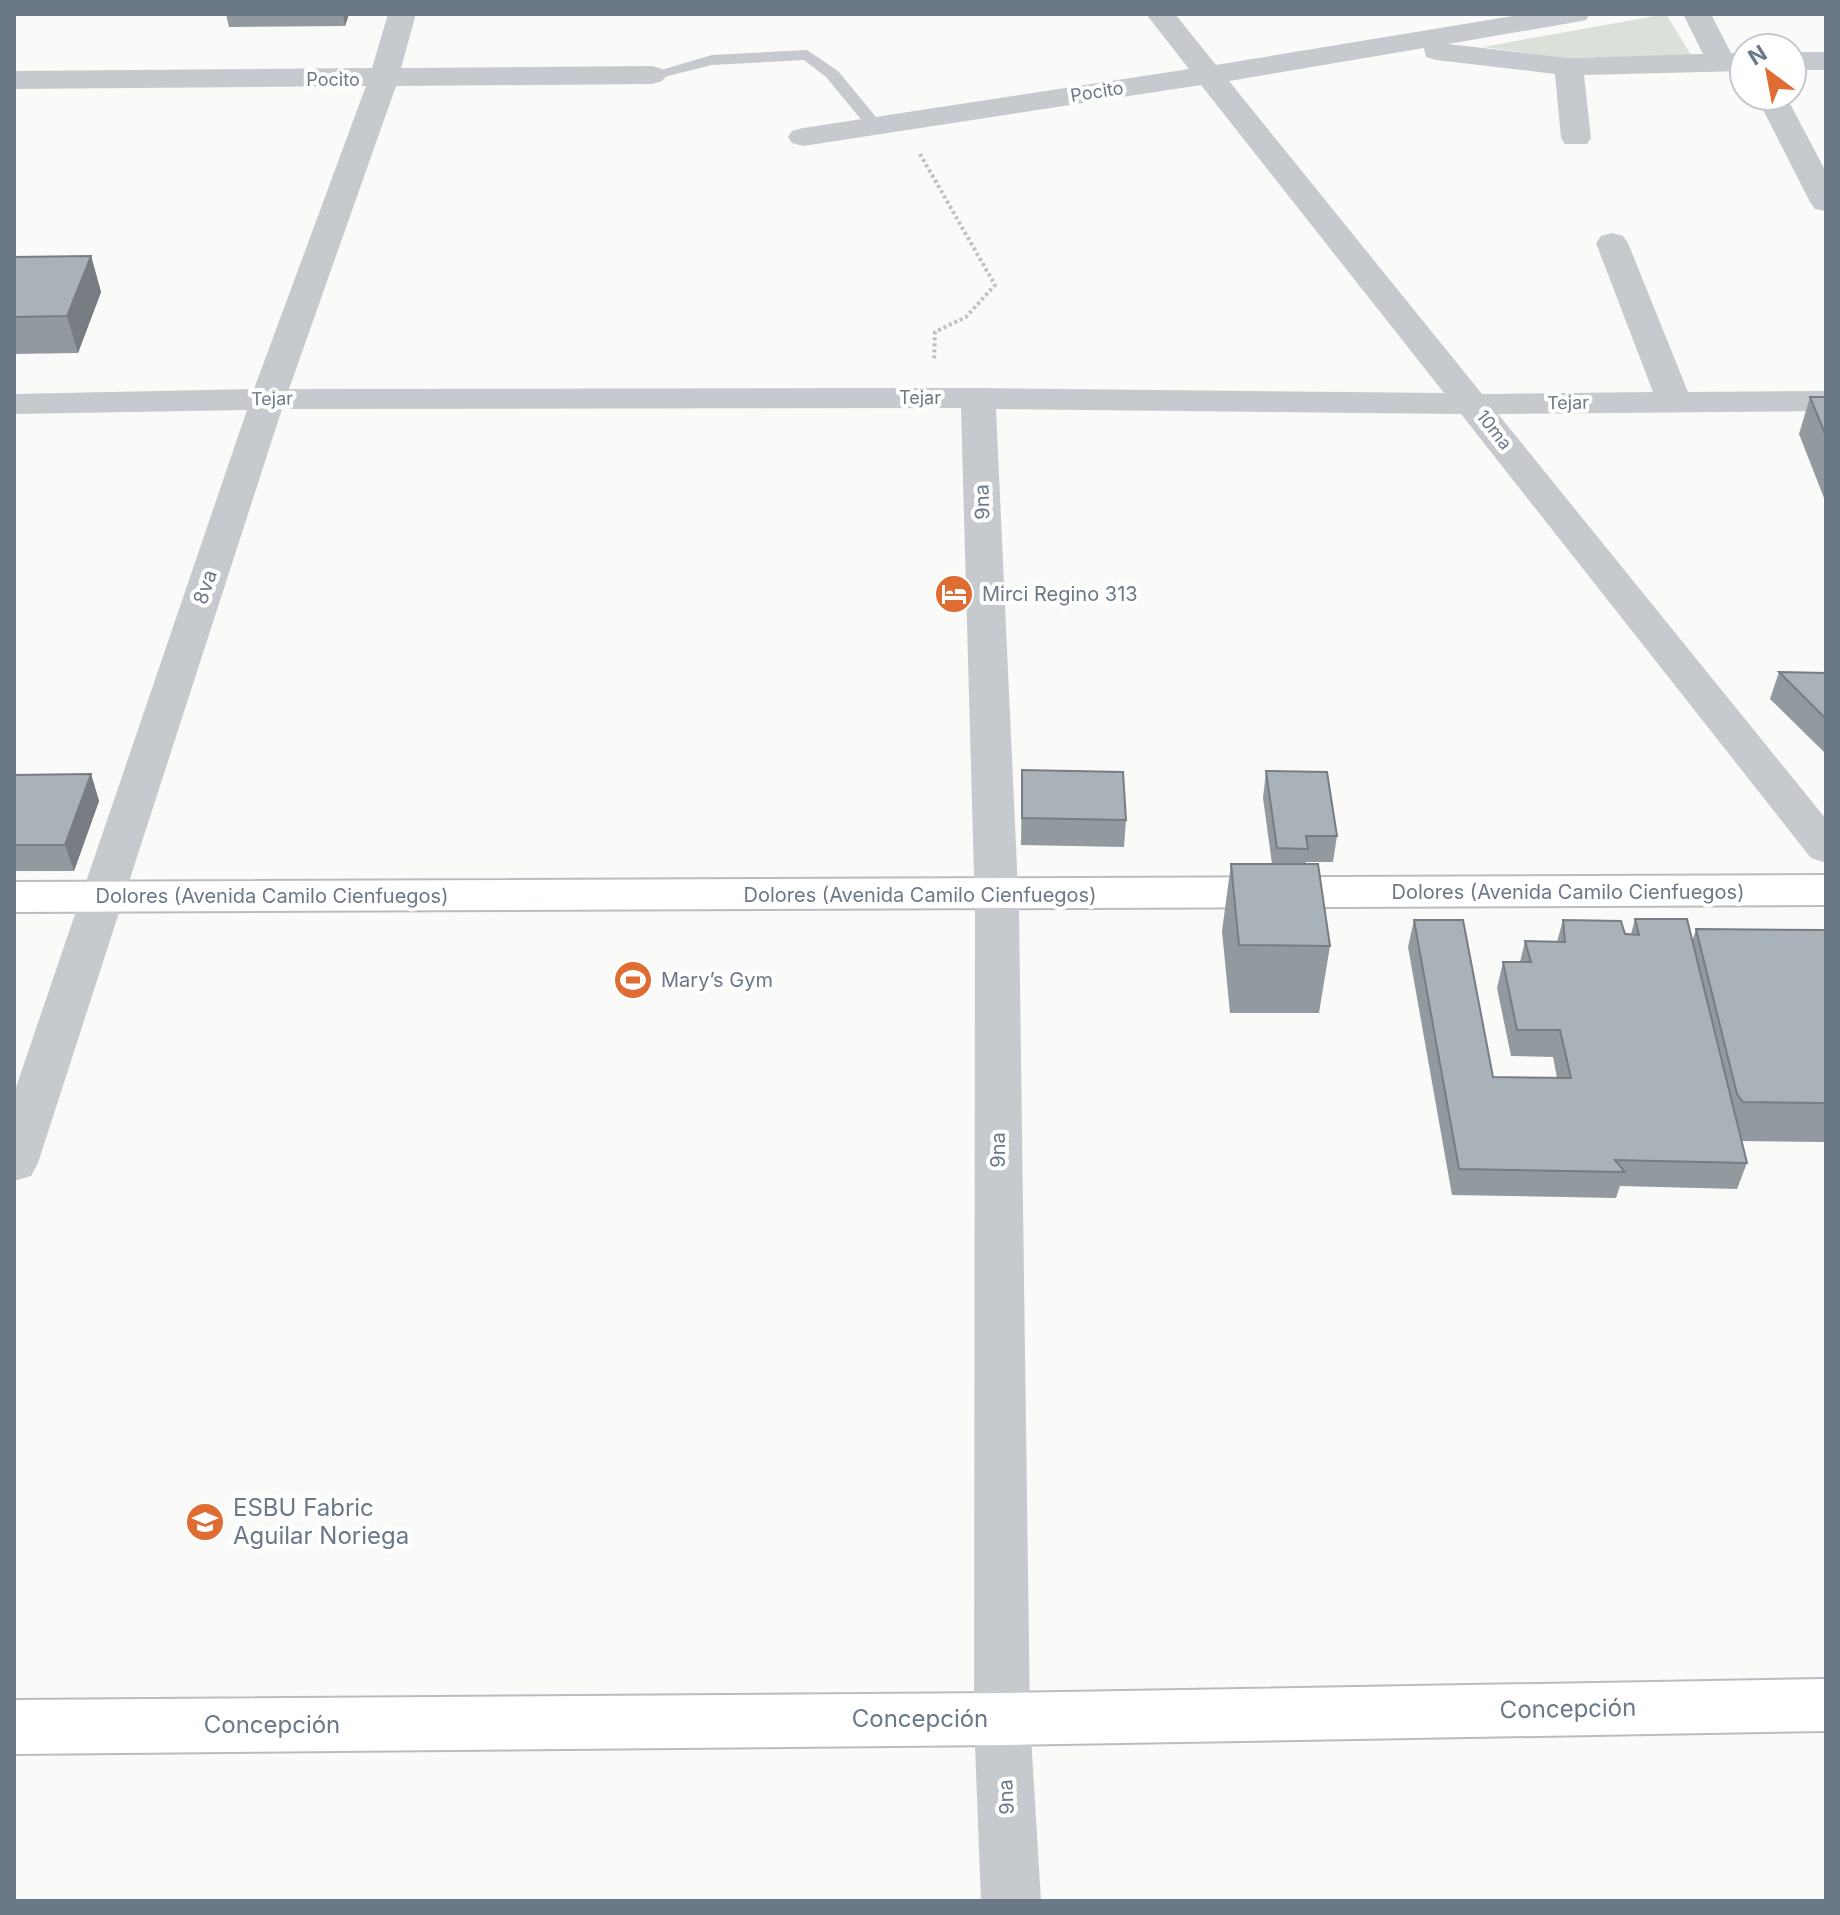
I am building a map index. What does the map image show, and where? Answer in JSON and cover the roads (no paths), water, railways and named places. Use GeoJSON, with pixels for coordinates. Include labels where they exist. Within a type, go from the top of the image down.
{"type":"FeatureCollection","features":[{"type":"Feature","properties":{"kind":"main road","name":"Dolores (Avenida Camilo Cienfuegos)"},"geometry":{"type":"LineString","coordinates":[[14,897],[996,896],[1826,890]]}},
{"type":"Feature","properties":{"kind":"main road","name":"Concepción"},"geometry":{"type":"LineString","coordinates":[[14,1727],[1002,1719],[1826,1705]]}},
{"type":"Feature","properties":{"kind":"street","name":"8va"},"geometry":{"type":"LineString","coordinates":[[14,1163],[268,399],[383,80],[402,14]]}},
{"type":"Feature","properties":{"kind":"street","name":"10ma"},"geometry":{"type":"LineString","coordinates":[[1160,14],[1826,848]]}},
{"type":"Feature","properties":{"kind":"street","name":"Pocito"},"geometry":{"type":"LineString","coordinates":[[803,137],[1210,75],[1576,14]]}},
{"type":"Feature","properties":{"kind":"street"},"geometry":{"type":"LineString","coordinates":[[1697,14],[1728,57]]}},
{"type":"Feature","properties":{"kind":"street","name":"Pocito"},"geometry":{"type":"LineString","coordinates":[[1390,46],[1569,67],[1728,62]]}},
{"type":"Feature","properties":{"kind":"street"},"geometry":{"type":"LineString","coordinates":[[1569,67],[1576,138]]}},
{"type":"Feature","properties":{"kind":"street","name":"Pocito"},"geometry":{"type":"LineString","coordinates":[[14,80],[383,80],[652,75]]}},
{"type":"Feature","properties":{"kind":"street"},"geometry":{"type":"LineString","coordinates":[[1779,112],[1826,202]]}},
{"type":"Feature","properties":{"kind":"street"},"geometry":{"type":"LineString","coordinates":[[1612,243],[1674,401]]}},
{"type":"Feature","properties":{"kind":"street","name":"Tejar"},"geometry":{"type":"LineString","coordinates":[[14,404],[268,399],[978,398],[1474,404],[1826,401]]}},
{"type":"Feature","properties":{"kind":"street","name":"9na"},"geometry":{"type":"LineString","coordinates":[[978,398],[996,896],[1002,1719],[1011,1901]]}},
{"type":"Feature","properties":{"kind":"lane"},"geometry":{"type":"LineString","coordinates":[[652,75],[712,60],[807,55],[887,124]]}},
{"type":"Feature","properties":{"kind":"place","name":"Mirci Regino 313"},"geometry":{"type":"Point","coordinates":[954,594]}},
{"type":"Feature","properties":{"kind":"place","name":"Mary’s Gym"},"geometry":{"type":"Point","coordinates":[633,980]}},
{"type":"Feature","properties":{"kind":"place","name":"ESBU Fabric Aguilar Noriega"},"geometry":{"type":"Point","coordinates":[205,1522]}}]}
